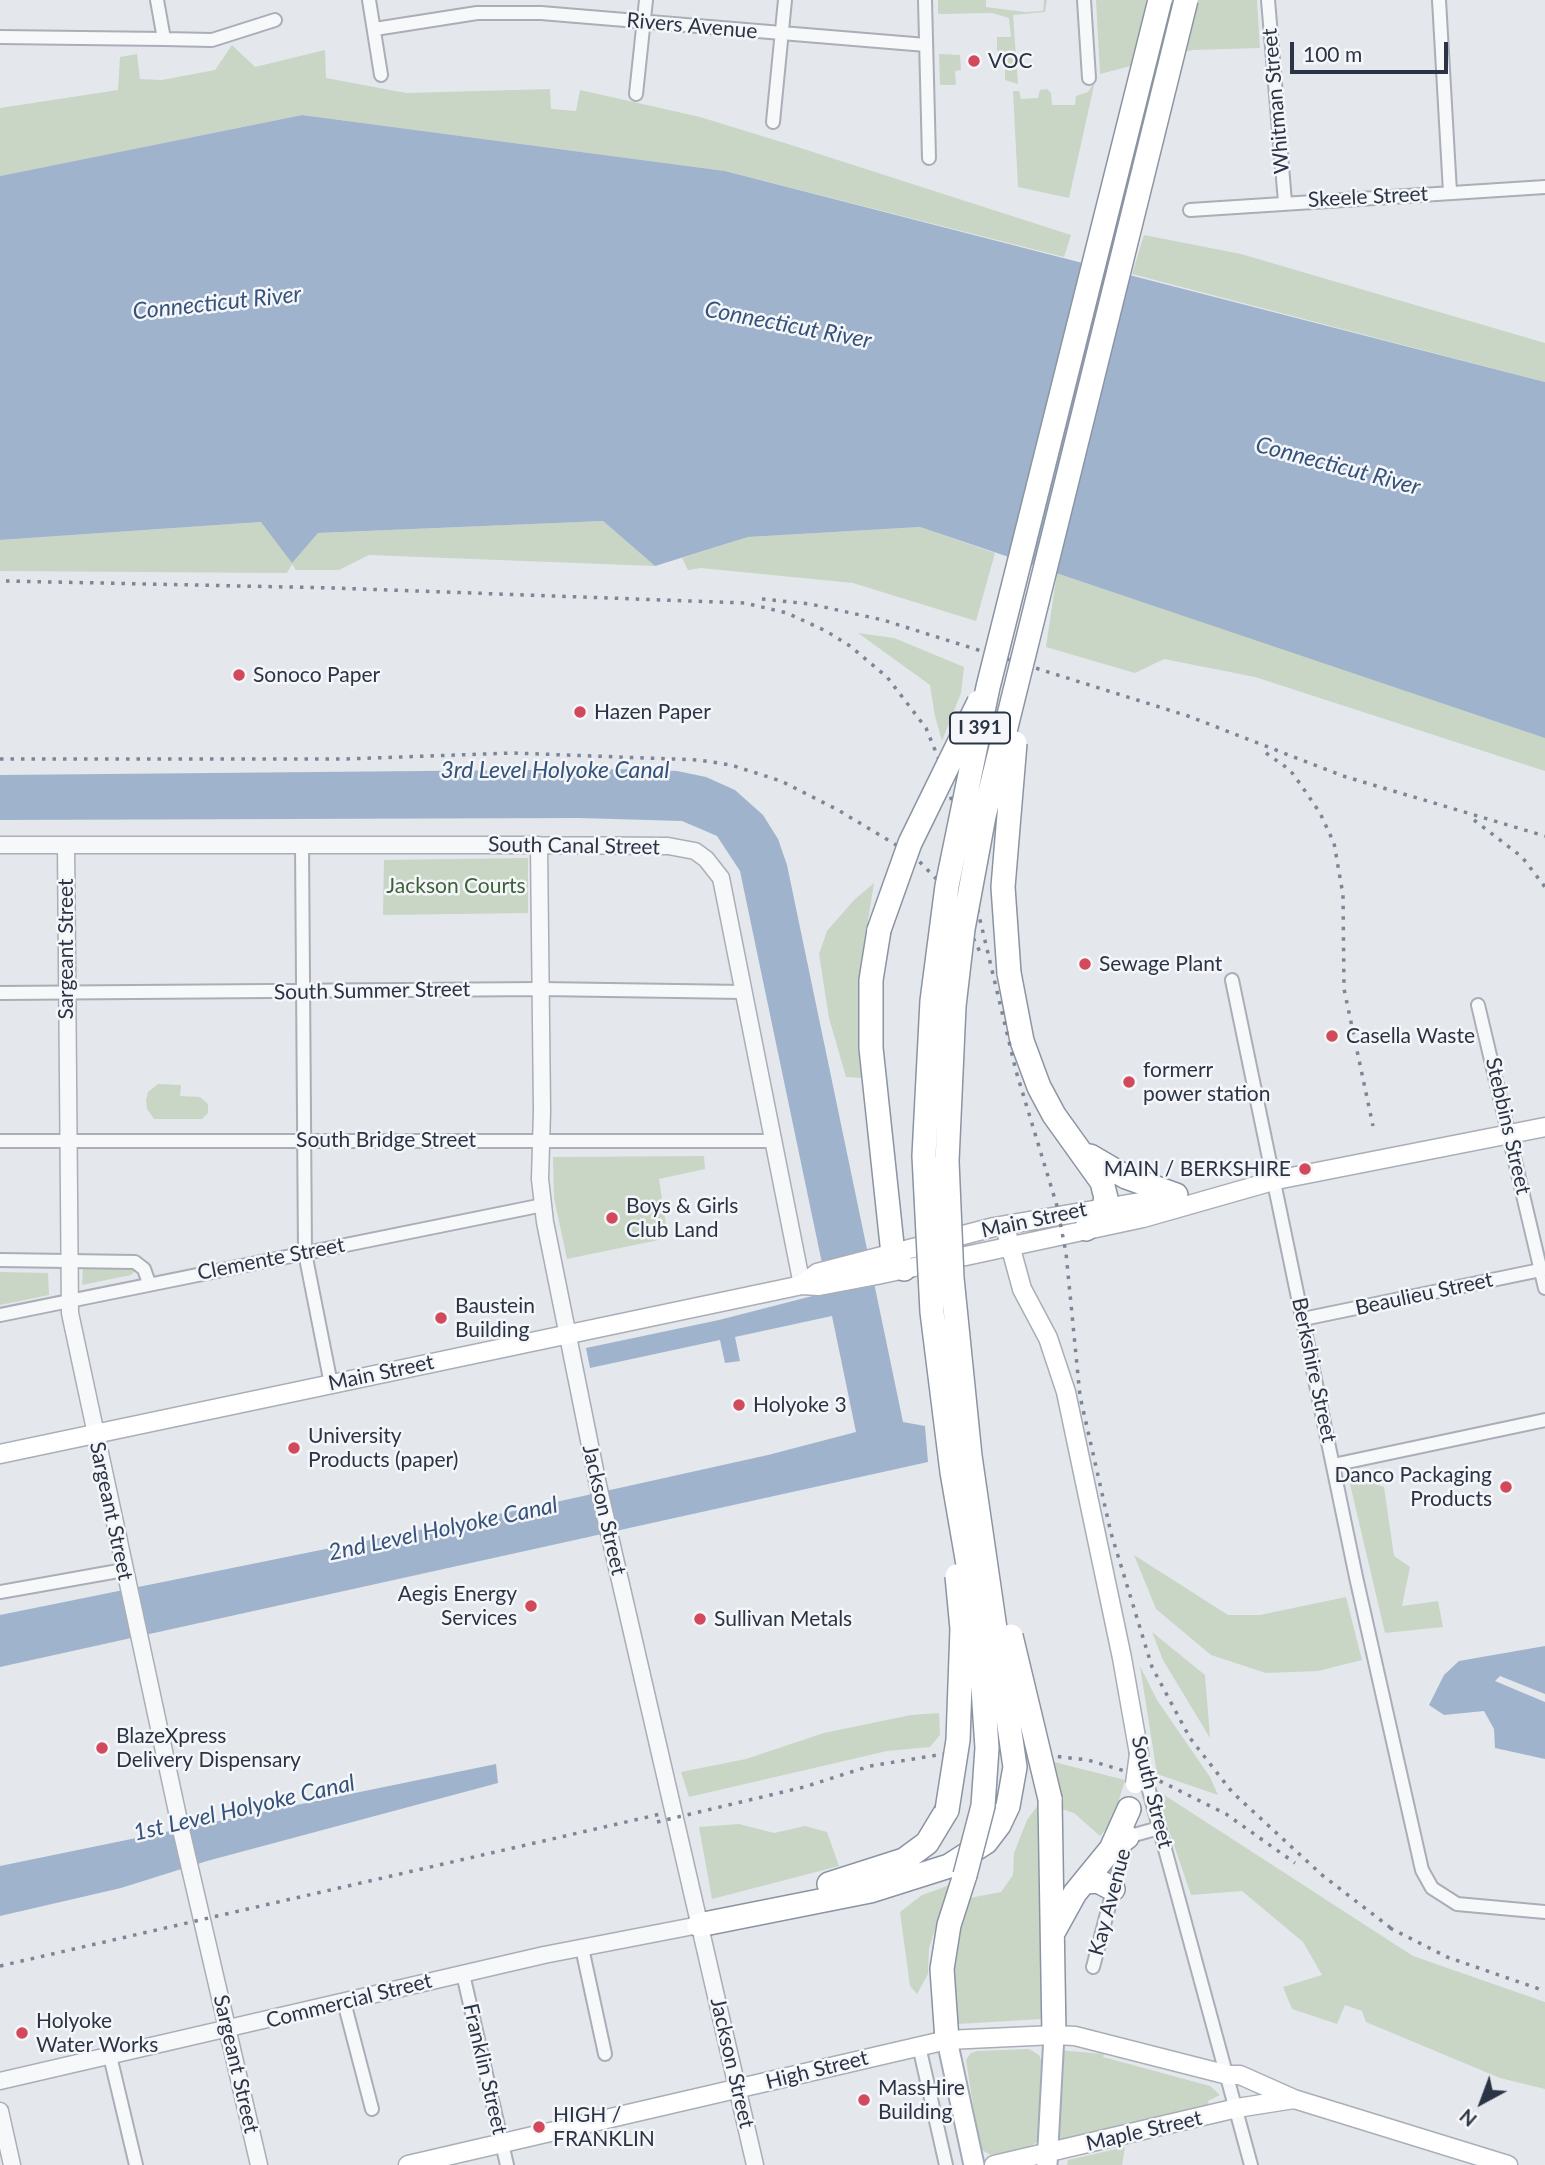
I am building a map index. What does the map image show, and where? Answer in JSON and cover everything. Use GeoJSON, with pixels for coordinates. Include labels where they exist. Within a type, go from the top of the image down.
{"type":"FeatureCollection","features":[{"type":"Feature","properties":{"kind":"highway","name":"I 391"},"geometry":{"type":"LineString","coordinates":[[952,1472],[930,1286],[925,1195],[926,1091],[932,1001],[943,911],[988,687],[1160,0]]}},
{"type":"Feature","properties":{"kind":"highway","name":"I 391"},"geometry":{"type":"LineString","coordinates":[[964,1393],[954,1304],[948,1200],[949,1083],[953,1019],[976,854],[1186,0]]}},
{"type":"Feature","properties":{"kind":"highway"},"geometry":{"type":"LineString","coordinates":[[1032,623],[1005,832],[1003,887],[1009,973],[1022,1041],[1030,1066],[1054,1115],[1102,1182],[1106,1198],[1104,1206],[1086,1229]]}},
{"type":"Feature","properties":{"kind":"highway"},"geometry":{"type":"LineString","coordinates":[[891,1260],[870,1023],[871,980],[879,930],[910,843],[964,728],[988,687]]}},
{"type":"Feature","properties":{"kind":"highway"},"geometry":{"type":"LineString","coordinates":[[1078,1147],[1112,1171],[1176,1195]]}},
{"type":"Feature","properties":{"kind":"highway"},"geometry":{"type":"LineString","coordinates":[[964,1393],[996,1565],[1049,1799],[1054,2035]]}},
{"type":"Feature","properties":{"kind":"highway"},"geometry":{"type":"LineString","coordinates":[[699,1925],[870,1891],[941,1869],[963,1860],[981,1847],[999,1825],[1008,1806],[1015,1767],[964,1393]]}},
{"type":"Feature","properties":{"kind":"highway"},"geometry":{"type":"LineString","coordinates":[[699,1925],[896,1864],[926,1843],[947,1810],[958,1740],[962,1629],[951,1509],[952,1472]]}},
{"type":"Feature","properties":{"kind":"highway"},"geometry":{"type":"LineString","coordinates":[[947,2040],[942,1987],[943,1961],[949,1925],[983,1806],[987,1737],[979,1628],[952,1472]]}},
{"type":"Feature","properties":{"kind":"highway"},"geometry":{"type":"LineString","coordinates":[[1052,1934],[1064,1909],[1119,1843],[1129,1809]]}},
{"type":"Feature","properties":{"kind":"highway"},"geometry":{"type":"LineString","coordinates":[[1085,1882],[1098,1881],[1113,1889]]}},
{"type":"Feature","properties":{"kind":"main road","name":"Main Street"},"geometry":{"type":"LineString","coordinates":[[0,1454],[813,1281],[1005,1225],[1104,1206],[1273,1181],[1545,1126]]}},
{"type":"Feature","properties":{"kind":"main road","name":"Main Street"},"geometry":{"type":"LineString","coordinates":[[813,1281],[877,1275],[891,1260],[1010,1245],[1143,1218],[1273,1181]]}},
{"type":"Feature","properties":{"kind":"main road","name":"South Street"},"geometry":{"type":"LineString","coordinates":[[1005,1225],[1022,1289],[1048,1338],[1059,1368],[1096,1533],[1139,1754],[1141,1783]]}},
{"type":"Feature","properties":{"kind":"main road"},"geometry":{"type":"LineString","coordinates":[[1129,1809],[1141,1783]]}},
{"type":"Feature","properties":{"kind":"main road"},"geometry":{"type":"LineString","coordinates":[[1047,2159],[1054,2035]]}},
{"type":"Feature","properties":{"kind":"main road","name":"High Street"},"geometry":{"type":"LineString","coordinates":[[408,2165],[947,2040],[1075,2036],[1228,2075]]}},
{"type":"Feature","properties":{"kind":"main road"},"geometry":{"type":"LineString","coordinates":[[947,2040],[974,2165]]}},
{"type":"Feature","properties":{"kind":"main road"},"geometry":{"type":"LineString","coordinates":[[1228,2075],[1240,2075],[1270,2086],[1294,2099],[1508,2165]]}},
{"type":"Feature","properties":{"kind":"main road","name":"Maple Street"},"geometry":{"type":"LineString","coordinates":[[994,2165],[1047,2159],[1237,2108],[1242,2099],[1253,2094],[1272,2093],[1294,2099]]}},
{"type":"Feature","properties":{"kind":"street"},"geometry":{"type":"LineString","coordinates":[[157,0],[164,39]]}},
{"type":"Feature","properties":{"kind":"street"},"geometry":{"type":"LineString","coordinates":[[369,0],[381,75]]}},
{"type":"Feature","properties":{"kind":"street"},"geometry":{"type":"LineString","coordinates":[[636,94],[646,0]]}},
{"type":"Feature","properties":{"kind":"street"},"geometry":{"type":"LineString","coordinates":[[773,122],[785,0]]}},
{"type":"Feature","properties":{"kind":"street"},"geometry":{"type":"LineString","coordinates":[[925,0],[929,158]]}},
{"type":"Feature","properties":{"kind":"street"},"geometry":{"type":"LineString","coordinates":[[1084,0],[1088,78]]}},
{"type":"Feature","properties":{"kind":"street","name":"Whitman Street"},"geometry":{"type":"LineString","coordinates":[[1268,0],[1284,202]]}},
{"type":"Feature","properties":{"kind":"street"},"geometry":{"type":"LineString","coordinates":[[1439,0],[1450,192]]}},
{"type":"Feature","properties":{"kind":"street","name":"Rivers Avenue"},"geometry":{"type":"LineString","coordinates":[[375,29],[478,13],[541,13],[926,46]]}},
{"type":"Feature","properties":{"kind":"street"},"geometry":{"type":"LineString","coordinates":[[0,37],[212,40],[275,20]]}},
{"type":"Feature","properties":{"kind":"street","name":"Skeele Street"},"geometry":{"type":"LineString","coordinates":[[1190,210],[1545,187]]}},
{"type":"Feature","properties":{"kind":"street"},"geometry":{"type":"LineString","coordinates":[[302,844],[305,1253],[331,1384]]}},
{"type":"Feature","properties":{"kind":"street","name":"South Canal Street"},"geometry":{"type":"LineString","coordinates":[[0,845],[668,846],[695,851],[706,859],[721,878],[772,1141],[813,1281]]}},
{"type":"Feature","properties":{"kind":"street","name":"Sargeant Street"},"geometry":{"type":"LineString","coordinates":[[66,845],[69,1301],[125,1577],[259,2165]]}},
{"type":"Feature","properties":{"kind":"street","name":"Jackson Street"},"geometry":{"type":"LineString","coordinates":[[539,845],[540,1179],[543,1205],[610,1540],[755,2165]]}},
{"type":"Feature","properties":{"kind":"street","name":"Berkshire Street"},"geometry":{"type":"LineString","coordinates":[[1232,980],[1422,1870],[1432,1888],[1457,1904],[1545,1912]]}},
{"type":"Feature","properties":{"kind":"street","name":"South Summer Street"},"geometry":{"type":"LineString","coordinates":[[0,993],[302,993],[541,989],[744,992]]}},
{"type":"Feature","properties":{"kind":"street","name":"Stebbins Street"},"geometry":{"type":"LineString","coordinates":[[1478,1005],[1543,1270],[1545,1288]]}},
{"type":"Feature","properties":{"kind":"street","name":"South Bridge Street"},"geometry":{"type":"LineString","coordinates":[[0,1140],[772,1141]]}},
{"type":"Feature","properties":{"kind":"street","name":"Clemente Street"},"geometry":{"type":"LineString","coordinates":[[0,1315],[543,1205]]}},
{"type":"Feature","properties":{"kind":"street"},"geometry":{"type":"LineString","coordinates":[[0,1260],[135,1262],[144,1269],[149,1283]]}},
{"type":"Feature","properties":{"kind":"street","name":"Beaulieu Street"},"geometry":{"type":"LineString","coordinates":[[1303,1319],[1543,1270]]}},
{"type":"Feature","properties":{"kind":"street"},"geometry":{"type":"LineString","coordinates":[[1334,1465],[1545,1420]]}},
{"type":"Feature","properties":{"kind":"street"},"geometry":{"type":"LineString","coordinates":[[0,1592],[125,1577]]}},
{"type":"Feature","properties":{"kind":"street","name":"South Street"},"geometry":{"type":"LineString","coordinates":[[1141,1783],[1159,1828],[1251,2165]]}},
{"type":"Feature","properties":{"kind":"street","name":"Kay Avenue"},"geometry":{"type":"LineString","coordinates":[[1093,1967],[1113,1889],[1119,1843],[1159,1828]]}},
{"type":"Feature","properties":{"kind":"street","name":"Commercial Street"},"geometry":{"type":"LineString","coordinates":[[0,2081],[463,1974],[699,1925]]}},
{"type":"Feature","properties":{"kind":"street"},"geometry":{"type":"LineString","coordinates":[[582,1948],[605,2054]]}},
{"type":"Feature","properties":{"kind":"street","name":"Franklin Street"},"geometry":{"type":"LineString","coordinates":[[463,1974],[507,2165]]}},
{"type":"Feature","properties":{"kind":"street"},"geometry":{"type":"LineString","coordinates":[[344,2002],[372,2109]]}},
{"type":"Feature","properties":{"kind":"street"},"geometry":{"type":"LineString","coordinates":[[919,2046],[946,2165]]}},
{"type":"Feature","properties":{"kind":"street"},"geometry":{"type":"LineString","coordinates":[[110,2056],[136,2165]]}},
{"type":"Feature","properties":{"kind":"street"},"geometry":{"type":"LineString","coordinates":[[0,2110],[12,2165]]}},
{"type":"Feature","properties":{"kind":"green space"},"geometry":{"type":"Polygon","coordinates":[[[938,0],[986,0],[986,7],[1025,12],[1043,11],[1044,0],[1047,0],[1045,12],[1013,15],[1018,84],[1005,80],[1005,63],[997,50],[997,37],[1011,37],[1009,18],[992,13],[938,14],[938,0]]]}},
{"type":"Feature","properties":{"kind":"green space"},"geometry":{"type":"Polygon","coordinates":[[[1096,0],[1257,0],[1260,48],[1192,50],[1100,74],[1096,0]]]}},
{"type":"Feature","properties":{"kind":"green space"},"geometry":{"type":"Polygon","coordinates":[[[232,45],[255,67],[325,50],[326,78],[406,93],[550,89],[551,109],[576,111],[580,90],[700,117],[1071,235],[1064,257],[725,171],[302,115],[0,176],[0,108],[118,90],[120,57],[137,54],[140,79],[162,80],[215,70],[232,45]]]}},
{"type":"Feature","properties":{"kind":"green space"},"geometry":{"type":"Polygon","coordinates":[[[939,54],[960,55],[961,70],[955,71],[956,85],[940,85],[939,54]]]}},
{"type":"Feature","properties":{"kind":"green space"},"geometry":{"type":"Polygon","coordinates":[[[1095,81],[1069,198],[1018,187],[1013,91],[1019,91],[1021,99],[1038,98],[1040,90],[1047,89],[1051,93],[1052,105],[1075,105],[1076,96],[1088,92],[1095,81]]]}},
{"type":"Feature","properties":{"kind":"green space"},"geometry":{"type":"Polygon","coordinates":[[[1144,235],[1241,254],[1545,343],[1545,382],[1132,274],[1144,235]]]}},
{"type":"Feature","properties":{"kind":"green space"},"geometry":{"type":"Polygon","coordinates":[[[603,521],[655,566],[369,555],[339,570],[296,570],[292,564],[287,573],[0,571],[0,540],[261,522],[318,533],[603,521]]]}},
{"type":"Feature","properties":{"kind":"green space"},"geometry":{"type":"Polygon","coordinates":[[[920,527],[995,553],[976,621],[853,583],[701,568],[688,570],[682,558],[748,537],[920,527]]]}},
{"type":"Feature","properties":{"kind":"green space"},"geometry":{"type":"Polygon","coordinates":[[[1057,573],[1545,736],[1545,771],[1255,677],[1164,659],[1135,673],[1046,647],[1057,573]]]}},
{"type":"Feature","properties":{"kind":"green space"},"geometry":{"type":"Polygon","coordinates":[[[858,633],[894,638],[964,667],[961,693],[942,741],[930,685],[858,633]]]}},
{"type":"Feature","properties":{"kind":"green space","name":"Jackson Courts"},"geometry":{"type":"Polygon","coordinates":[[[528,858],[528,913],[383,915],[384,860],[528,858]]]}},
{"type":"Feature","properties":{"kind":"green space"},"geometry":{"type":"Polygon","coordinates":[[[874,883],[859,975],[858,1048],[862,1078],[846,1077],[829,1018],[819,954],[827,931],[854,900],[874,883]]]}},
{"type":"Feature","properties":{"kind":"green space"},"geometry":{"type":"Polygon","coordinates":[[[158,1084],[181,1085],[180,1096],[200,1097],[208,1104],[208,1113],[202,1119],[154,1119],[147,1109],[146,1100],[148,1092],[158,1084]]]}},
{"type":"Feature","properties":{"kind":"green space","name":"Boys & Girls Club Land"},"geometry":{"type":"Polygon","coordinates":[[[704,1156],[705,1169],[659,1179],[668,1238],[567,1259],[554,1198],[553,1157],[704,1156]]]}},
{"type":"Feature","properties":{"kind":"green space"},"geometry":{"type":"Polygon","coordinates":[[[131,1266],[136,1270],[131,1275],[82,1285],[83,1267],[131,1266]]]}},
{"type":"Feature","properties":{"kind":"green space"},"geometry":{"type":"Polygon","coordinates":[[[0,1272],[48,1273],[49,1295],[0,1305],[0,1272]]]}},
{"type":"Feature","properties":{"kind":"green space"},"geometry":{"type":"Polygon","coordinates":[[[1363,1479],[1384,1487],[1394,1556],[1410,1567],[1402,1606],[1438,1601],[1443,1627],[1385,1633],[1350,1484],[1363,1479]]]}},
{"type":"Feature","properties":{"kind":"green space"},"geometry":{"type":"Polygon","coordinates":[[[1134,1555],[1228,1615],[1260,1615],[1346,1597],[1362,1660],[1318,1671],[1266,1673],[1211,1655],[1156,1609],[1134,1555]]]}},
{"type":"Feature","properties":{"kind":"green space"},"geometry":{"type":"Polygon","coordinates":[[[1152,1632],[1205,1675],[1210,1738],[1163,1660],[1152,1632]]]}},
{"type":"Feature","properties":{"kind":"green space"},"geometry":{"type":"Polygon","coordinates":[[[1140,1666],[1157,1700],[1210,1777],[1218,1795],[1157,1774],[1140,1666]]]}},
{"type":"Feature","properties":{"kind":"green space"},"geometry":{"type":"Polygon","coordinates":[[[939,1713],[940,1735],[930,1747],[887,1751],[689,1797],[681,1772],[746,1759],[824,1733],[911,1715],[939,1713]]]}},
{"type":"Feature","properties":{"kind":"green space"},"geometry":{"type":"Polygon","coordinates":[[[1054,1762],[1125,1780],[1112,1823],[1100,1836],[1074,1813],[1062,1809],[1054,1762]]]}},
{"type":"Feature","properties":{"kind":"green space"},"geometry":{"type":"Polygon","coordinates":[[[1155,1789],[1413,1956],[1545,2002],[1545,2089],[1500,2078],[1366,2022],[1362,2011],[1345,2005],[1337,2024],[1292,2009],[1283,1987],[1322,1975],[1303,1942],[1242,1891],[1191,1895],[1155,1789]]]}},
{"type":"Feature","properties":{"kind":"green space"},"geometry":{"type":"Polygon","coordinates":[[[1041,1801],[1044,1851],[1042,2019],[958,2024],[951,1965],[964,1899],[1001,1892],[1013,1875],[1014,1853],[1027,1820],[1041,1801]]]}},
{"type":"Feature","properties":{"kind":"green space"},"geometry":{"type":"Polygon","coordinates":[[[739,1824],[774,1833],[805,1826],[827,1832],[839,1866],[712,1899],[699,1827],[739,1824]]]}},
{"type":"Feature","properties":{"kind":"green space"},"geometry":{"type":"Polygon","coordinates":[[[950,1885],[929,1948],[928,1974],[917,1994],[910,1986],[900,1912],[922,1895],[950,1885]]]}},
{"type":"Feature","properties":{"kind":"green space"},"geometry":{"type":"Polygon","coordinates":[[[1029,2049],[1039,2055],[1042,2062],[1038,2141],[1030,2147],[991,2155],[980,2149],[966,2060],[971,2053],[977,2051],[1029,2049]]]}},
{"type":"Feature","properties":{"kind":"green space"},"geometry":{"type":"Polygon","coordinates":[[[1058,2050],[1104,2054],[1103,2057],[1210,2086],[1220,2095],[1208,2101],[1209,2106],[1056,2140],[1058,2050]]]}},
{"type":"Feature","properties":{"kind":"green space"},"geometry":{"type":"Polygon","coordinates":[[[1125,2147],[1122,2165],[1067,2165],[1068,2160],[1125,2147]]]}},
{"type":"Feature","properties":{"kind":"water","name":"Connecticut River"},"geometry":{"type":"Polygon","coordinates":[[[302,115],[725,171],[1545,382],[1545,738],[920,527],[748,537],[655,566],[603,521],[318,533],[292,563],[261,522],[0,540],[0,176],[302,115]]]}},
{"type":"Feature","properties":{"kind":"water"},"geometry":{"type":"Polygon","coordinates":[[[634,769],[677,771],[706,777],[735,790],[763,815],[778,839],[787,865],[903,1422],[925,1426],[928,1462],[0,1667],[0,1615],[538,1506],[768,1455],[856,1432],[832,1316],[735,1337],[740,1361],[725,1363],[720,1340],[590,1368],[586,1348],[719,1320],[828,1292],[740,871],[717,836],[682,821],[579,818],[0,820],[0,775],[634,769]]]}},
{"type":"Feature","properties":{"kind":"water"},"geometry":{"type":"Polygon","coordinates":[[[1545,1646],[1545,1694],[1500,1676],[1495,1681],[1545,1702],[1545,1759],[1495,1748],[1494,1729],[1484,1711],[1444,1715],[1429,1705],[1444,1675],[1459,1661],[1545,1646]]]}},
{"type":"Feature","properties":{"kind":"water"},"geometry":{"type":"Polygon","coordinates":[[[496,1764],[498,1783],[207,1861],[121,1888],[0,1916],[0,1866],[496,1764]]]}},
{"type":"Feature","properties":{"kind":"railway"},"geometry":{"type":"LineString","coordinates":[[6,581],[335,588],[745,603],[787,613],[826,631],[850,646],[887,677],[926,728],[946,777],[1016,1071],[1057,1206],[1066,1253],[1080,1396],[1111,1533],[1152,1667],[1190,1738],[1232,1792],[1322,1875],[1396,1932]]}},
{"type":"Feature","properties":{"kind":"railway"},"geometry":{"type":"LineString","coordinates":[[762,599],[810,604],[883,620],[1188,716],[1343,776],[1545,836]]}},
{"type":"Feature","properties":{"kind":"railway"},"geometry":{"type":"LineString","coordinates":[[0,759],[344,759],[513,753],[699,760],[731,765],[781,781],[838,810],[913,855],[953,896],[981,954]]}},
{"type":"Feature","properties":{"kind":"railway"},"geometry":{"type":"LineString","coordinates":[[1266,753],[1290,770],[1320,813],[1334,843],[1343,895],[1344,989],[1373,1126]]}},
{"type":"Feature","properties":{"kind":"railway"},"geometry":{"type":"LineString","coordinates":[[1474,820],[1522,857],[1545,887]]}},
{"type":"Feature","properties":{"kind":"railway"},"geometry":{"type":"LineString","coordinates":[[657,1822],[804,1787],[870,1766],[944,1754],[1018,1752],[1088,1760],[1162,1782],[1226,1814],[1295,1863]]}},
{"type":"Feature","properties":{"kind":"railway"},"geometry":{"type":"LineString","coordinates":[[0,1966],[665,1813]]}},
{"type":"Feature","properties":{"kind":"railway"},"geometry":{"type":"LineString","coordinates":[[1390,1928],[1447,1957],[1545,1991]]}},
{"type":"Feature","properties":{"kind":"place","name":"VOC"},"geometry":{"type":"Point","coordinates":[974,61]}},
{"type":"Feature","properties":{"kind":"place","name":"Sonoco Paper"},"geometry":{"type":"Point","coordinates":[239,675]}},
{"type":"Feature","properties":{"kind":"place","name":"Hazen Paper"},"geometry":{"type":"Point","coordinates":[580,712]}},
{"type":"Feature","properties":{"kind":"place","name":"Sewage Plant"},"geometry":{"type":"Point","coordinates":[1085,964]}},
{"type":"Feature","properties":{"kind":"place","name":"Casella Waste"},"geometry":{"type":"Point","coordinates":[1332,1036]}},
{"type":"Feature","properties":{"kind":"place","name":"formerr power station"},"geometry":{"type":"Point","coordinates":[1129,1082]}},
{"type":"Feature","properties":{"kind":"place","name":"MAIN / BERKSHIRE"},"geometry":{"type":"Point","coordinates":[1305,1169]}},
{"type":"Feature","properties":{"kind":"place","name":"Boys & Girls Club Land"},"geometry":{"type":"Point","coordinates":[612,1218]}},
{"type":"Feature","properties":{"kind":"place","name":"Baustein Building"},"geometry":{"type":"Point","coordinates":[441,1318]}},
{"type":"Feature","properties":{"kind":"place","name":"Holyoke 3"},"geometry":{"type":"Point","coordinates":[739,1405]}},
{"type":"Feature","properties":{"kind":"place","name":"University Products (paper)"},"geometry":{"type":"Point","coordinates":[294,1448]}},
{"type":"Feature","properties":{"kind":"place","name":"Danco Packaging Products"},"geometry":{"type":"Point","coordinates":[1506,1487]}},
{"type":"Feature","properties":{"kind":"place","name":"Aegis Energy Services"},"geometry":{"type":"Point","coordinates":[531,1606]}},
{"type":"Feature","properties":{"kind":"place","name":"Sullivan Metals"},"geometry":{"type":"Point","coordinates":[700,1619]}},
{"type":"Feature","properties":{"kind":"place","name":"BlazeXpress Delivery Dispensary"},"geometry":{"type":"Point","coordinates":[102,1748]}},
{"type":"Feature","properties":{"kind":"place","name":"Holyoke Water Works"},"geometry":{"type":"Point","coordinates":[22,2033]}},
{"type":"Feature","properties":{"kind":"place","name":"MassHire Building"},"geometry":{"type":"Point","coordinates":[864,2100]}},
{"type":"Feature","properties":{"kind":"place","name":"HIGH / FRANKLIN"},"geometry":{"type":"Point","coordinates":[539,2127]}},
{"type":"Feature","properties":{"kind":"water label","name":"3rd Level Holyoke Canal"},"geometry":{"type":"Point","coordinates":[555,771]}},
{"type":"Feature","properties":{"kind":"water label","name":"2nd Level Holyoke Canal"},"geometry":{"type":"Point","coordinates":[443,1529]}},
{"type":"Feature","properties":{"kind":"water label","name":"1st Level Holyoke Canal"},"geometry":{"type":"Point","coordinates":[244,1808]}}]}
